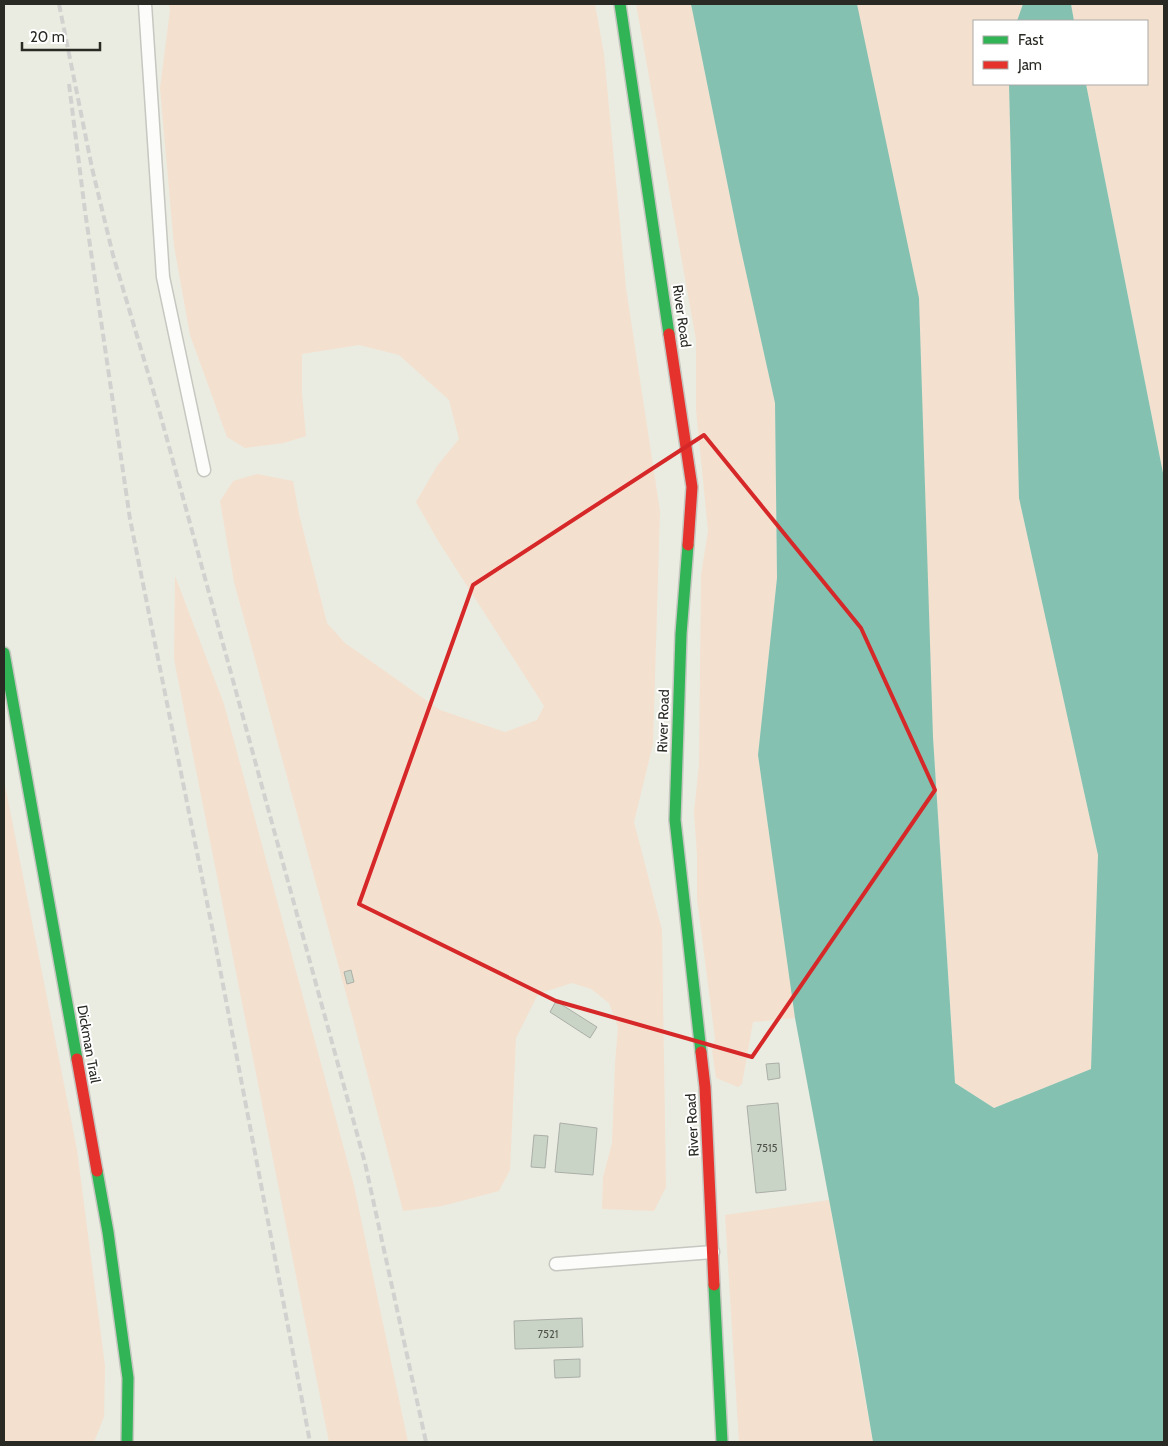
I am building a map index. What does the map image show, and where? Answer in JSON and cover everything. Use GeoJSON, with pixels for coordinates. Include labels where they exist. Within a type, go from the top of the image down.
{"type":"FeatureCollection","features":[{"type":"Feature","properties":{"kind":"street","name":"River Road"},"geometry":{"type":"LineString","coordinates":[[620,4],[692,487],[681,634],[675,820],[705,1087],[722,1442]]}},
{"type":"Feature","properties":{"kind":"street","name":"Dickman Trail"},"geometry":{"type":"LineString","coordinates":[[4,654],[108,1232],[128,1378],[127,1442]]}},
{"type":"Feature","properties":{"kind":"lane"},"geometry":{"type":"LineString","coordinates":[[145,4],[163,278],[204,470]]}},
{"type":"Feature","properties":{"kind":"lane"},"geometry":{"type":"LineString","coordinates":[[556,1264],[713,1252]]}},
{"type":"Feature","properties":{"kind":"highlighted area"},"geometry":{"type":"Polygon","coordinates":[[[704,435],[861,628],[935,790],[752,1057],[556,1001],[359,904],[473,585],[704,435]]]}},
{"type":"Feature","properties":{"kind":"shaded area"},"geometry":{"type":"Polygon","coordinates":[[[169,4],[595,4],[604,54],[626,288],[660,511],[653,744],[634,822],[662,930],[666,1187],[654,1211],[602,1209],[603,1177],[612,1143],[618,1027],[609,1003],[591,989],[572,983],[538,994],[516,1038],[510,1170],[499,1191],[442,1206],[403,1211],[234,582],[220,501],[233,481],[257,474],[293,481],[299,514],[327,623],[345,643],[440,710],[505,732],[537,720],[544,706],[437,539],[416,502],[437,466],[459,439],[449,400],[399,355],[359,345],[302,354],[302,394],[306,436],[284,443],[245,448],[227,437],[190,335],[174,246],[160,88],[170,10],[169,4]]]}},
{"type":"Feature","properties":{"kind":"shaded area"},"geometry":{"type":"Polygon","coordinates":[[[636,4],[691,4],[739,241],[775,403],[777,578],[758,755],[795,1018],[753,1022],[742,1084],[738,1087],[716,1078],[712,1050],[715,1039],[697,899],[694,812],[699,764],[701,575],[708,531],[696,410],[696,340],[636,4]]]}},
{"type":"Feature","properties":{"kind":"shaded area"},"geometry":{"type":"Polygon","coordinates":[[[857,4],[1023,4],[1017,20],[973,20],[973,85],[1009,85],[1019,498],[1098,855],[1091,1069],[994,1108],[955,1083],[933,737],[857,4]]]}},
{"type":"Feature","properties":{"kind":"shaded area"},"geometry":{"type":"Polygon","coordinates":[[[1071,4],[1164,4],[1164,478],[1086,85],[1148,85],[1148,20],[1074,20],[1071,4]]]}},
{"type":"Feature","properties":{"kind":"shaded area"},"geometry":{"type":"Polygon","coordinates":[[[175,576],[224,704],[354,1186],[408,1442],[329,1442],[174,659],[175,576]]]}},
{"type":"Feature","properties":{"kind":"shaded area"},"geometry":{"type":"Polygon","coordinates":[[[4,780],[77,1150],[105,1366],[104,1417],[94,1442],[4,1442],[4,780]]]}},
{"type":"Feature","properties":{"kind":"shaded area"},"geometry":{"type":"Polygon","coordinates":[[[829,1200],[873,1442],[739,1442],[725,1215],[829,1200]]]}},
{"type":"Feature","properties":{"kind":"water"},"geometry":{"type":"Polygon","coordinates":[[[691,4],[857,4],[919,298],[933,737],[955,1083],[994,1108],[1091,1069],[1098,855],[1019,498],[1009,85],[1086,85],[1164,478],[1164,1442],[873,1442],[795,1018],[758,755],[777,578],[775,403],[739,241],[691,4]]]}},
{"type":"Feature","properties":{"kind":"water"},"geometry":{"type":"Polygon","coordinates":[[[1023,4],[1071,4],[1074,20],[1017,20],[1023,4]]]}},
{"type":"Feature","properties":{"kind":"building"},"geometry":{"type":"Polygon","coordinates":[[[351,970],[354,982],[347,984],[344,972],[351,970]]]}},
{"type":"Feature","properties":{"kind":"building"},"geometry":{"type":"Polygon","coordinates":[[[556,1001],[597,1027],[590,1038],[550,1012],[556,1001]]]}},
{"type":"Feature","properties":{"kind":"building"},"geometry":{"type":"Polygon","coordinates":[[[779,1063],[780,1078],[768,1080],[766,1064],[779,1063]]]}},
{"type":"Feature","properties":{"kind":"building"},"geometry":{"type":"Polygon","coordinates":[[[778,1103],[786,1190],[756,1193],[747,1106],[778,1103]]]}},
{"type":"Feature","properties":{"kind":"building"},"geometry":{"type":"Polygon","coordinates":[[[560,1123],[597,1128],[593,1175],[555,1172],[560,1123]]]}},
{"type":"Feature","properties":{"kind":"building"},"geometry":{"type":"Polygon","coordinates":[[[534,1135],[548,1136],[545,1168],[531,1167],[534,1135]]]}},
{"type":"Feature","properties":{"kind":"building"},"geometry":{"type":"Polygon","coordinates":[[[582,1318],[583,1347],[515,1349],[514,1321],[582,1318]]]}},
{"type":"Feature","properties":{"kind":"building"},"geometry":{"type":"Polygon","coordinates":[[[580,1359],[580,1377],[555,1378],[554,1360],[580,1359]]]}},
{"type":"Feature","properties":{"kind":"railway"},"geometry":{"type":"LineString","coordinates":[[59,4],[92,168],[113,255],[159,410],[365,1163],[426,1442]]}},
{"type":"Feature","properties":{"kind":"railway"},"geometry":{"type":"LineString","coordinates":[[69,84],[85,211],[130,519],[213,932],[310,1442]]}},
{"type":"Feature","properties":{"kind":"traffic: fast"},"geometry":{"type":"LineString","coordinates":[[620,4],[669,334]]}},
{"type":"Feature","properties":{"kind":"traffic: fast"},"geometry":{"type":"LineString","coordinates":[[688,545],[681,634],[675,820],[701,1052]]}},
{"type":"Feature","properties":{"kind":"traffic: fast"},"geometry":{"type":"LineString","coordinates":[[4,653],[77,1059]]}},
{"type":"Feature","properties":{"kind":"traffic: fast"},"geometry":{"type":"LineString","coordinates":[[97,1171],[108,1232],[128,1378],[127,1442]]}},
{"type":"Feature","properties":{"kind":"traffic: fast"},"geometry":{"type":"LineString","coordinates":[[714,1285],[722,1442]]}},
{"type":"Feature","properties":{"kind":"traffic: jam"},"geometry":{"type":"LineString","coordinates":[[669,334],[692,487],[688,545]]}},
{"type":"Feature","properties":{"kind":"traffic: jam"},"geometry":{"type":"LineString","coordinates":[[701,1052],[705,1087],[714,1285]]}},
{"type":"Feature","properties":{"kind":"traffic: jam"},"geometry":{"type":"LineString","coordinates":[[77,1059],[97,1171]]}}]}
